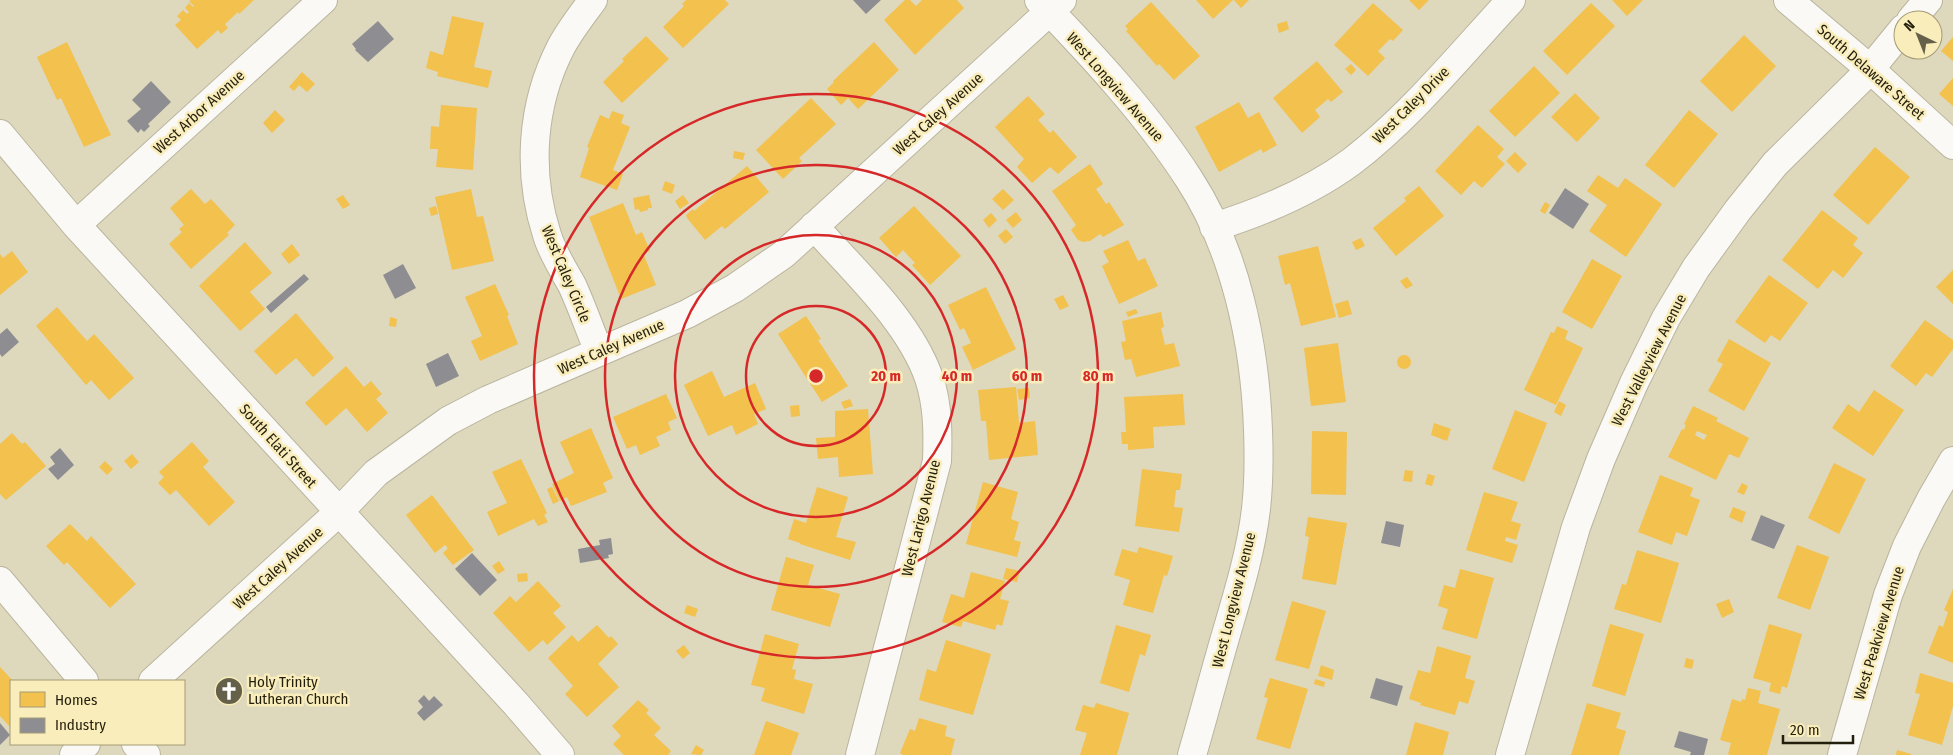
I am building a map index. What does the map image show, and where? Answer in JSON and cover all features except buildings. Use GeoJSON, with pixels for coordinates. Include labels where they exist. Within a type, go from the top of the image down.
{"type":"FeatureCollection","features":[{"type":"Feature","properties":{"kind":"street","name":"West Arbor Avenue"},"geometry":{"type":"LineString","coordinates":[[76,225],[323,0]]}},
{"type":"Feature","properties":{"kind":"street","name":"West Caley Circle"},"geometry":{"type":"LineString","coordinates":[[593,0],[561,47],[541,97],[534,150],[534,175],[540,212],[547,236],[571,284],[599,352]]}},
{"type":"Feature","properties":{"kind":"street","name":"West Caley Drive"},"geometry":{"type":"LineString","coordinates":[[1214,227],[1264,211],[1318,183],[1350,162],[1391,129],[1511,0]]}},
{"type":"Feature","properties":{"kind":"street","name":"South Delaware Street"},"geometry":{"type":"LineString","coordinates":[[1788,0],[1870,69],[1953,145]]}},
{"type":"Feature","properties":{"kind":"street"},"geometry":{"type":"LineString","coordinates":[[1920,10],[1928,0]]}},
{"type":"Feature","properties":{"kind":"street","name":"West Caley Avenue"},"geometry":{"type":"LineString","coordinates":[[154,680],[339,512],[376,473],[448,421],[488,400],[687,314],[735,288],[784,254],[1050,4]]}},
{"type":"Feature","properties":{"kind":"street","name":"West Longview Avenue"},"geometry":{"type":"LineString","coordinates":[[1050,4],[1149,122],[1190,180],[1214,227],[1236,286],[1248,334],[1256,392],[1259,470],[1256,509],[1246,566],[1192,755]]}},
{"type":"Feature","properties":{"kind":"street","name":"West Valleyview Avenue"},"geometry":{"type":"LineString","coordinates":[[1510,755],[1576,527],[1604,450],[1666,318],[1696,268],[1738,210],[1775,164],[1870,69],[1893,41]]}},
{"type":"Feature","properties":{"kind":"street","name":"South Elati Street"},"geometry":{"type":"LineString","coordinates":[[0,134],[76,225],[516,704],[560,755]]}},
{"type":"Feature","properties":{"kind":"street","name":"West Larigo Avenue"},"geometry":{"type":"LineString","coordinates":[[814,226],[897,319],[913,345],[929,379],[938,427],[937,461],[860,755]]}},
{"type":"Feature","properties":{"kind":"street","name":"West Peakview Avenue"},"geometry":{"type":"LineString","coordinates":[[1842,755],[1888,595],[1907,546],[1953,461]]}},
{"type":"Feature","properties":{"kind":"street"},"geometry":{"type":"LineString","coordinates":[[0,581],[83,680]]}},
{"type":"Feature","properties":{"kind":"street"},"geometry":{"type":"LineString","coordinates":[[74,755],[85,745]]}},
{"type":"Feature","properties":{"kind":"street"},"geometry":{"type":"LineString","coordinates":[[137,745],[146,755]]}},
{"type":"Feature","properties":{"kind":"place","name":"Holy Trinity Lutheran Church"},"geometry":{"type":"Point","coordinates":[229,691]}}]}
